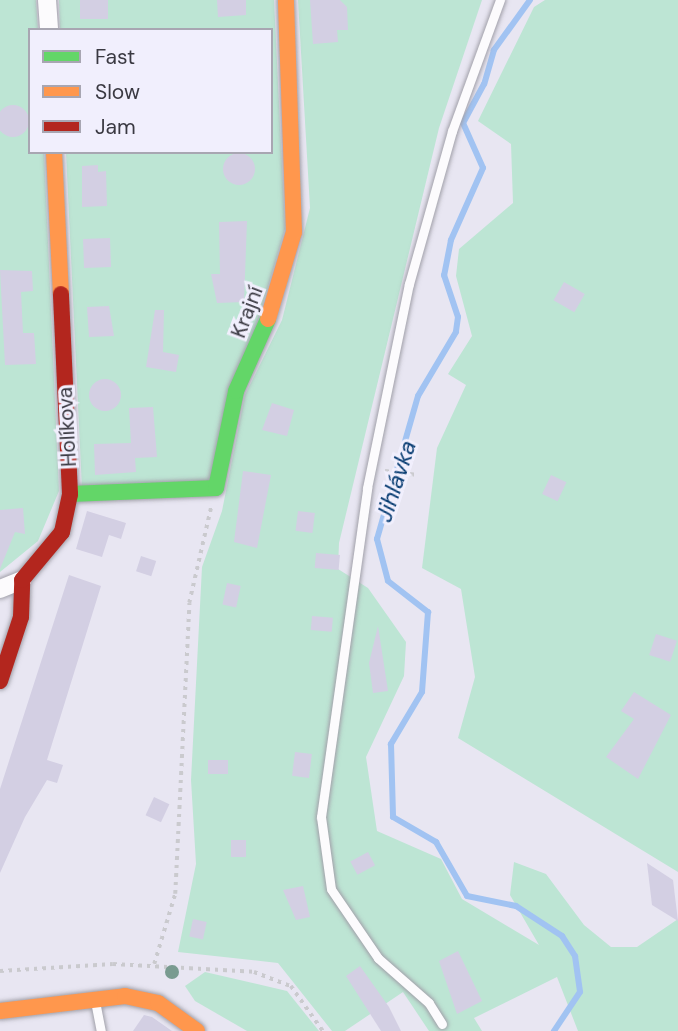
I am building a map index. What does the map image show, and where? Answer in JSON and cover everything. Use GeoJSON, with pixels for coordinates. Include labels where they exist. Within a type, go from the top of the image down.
{"type":"FeatureCollection","features":[{"type":"Feature","properties":{"kind":"street"},"geometry":{"type":"LineString","coordinates":[[47,0],[48,28]]}},
{"type":"Feature","properties":{"kind":"street","name":"Krajní"},"geometry":{"type":"LineString","coordinates":[[216,488],[236,391],[275,303],[294,232],[286,0]]}},
{"type":"Feature","properties":{"kind":"street","name":"Holíkova"},"geometry":{"type":"LineString","coordinates":[[22,580],[62,531],[70,494],[54,154]]}},
{"type":"Feature","properties":{"kind":"street"},"geometry":{"type":"LineString","coordinates":[[70,494],[216,488]]}},
{"type":"Feature","properties":{"kind":"street"},"geometry":{"type":"LineString","coordinates":[[0,589],[22,580],[21,617],[0,681]]}},
{"type":"Feature","properties":{"kind":"street"},"geometry":{"type":"LineString","coordinates":[[0,1011],[95,1000],[148,1000],[197,1031]]}},
{"type":"Feature","properties":{"kind":"lane"},"geometry":{"type":"LineString","coordinates":[[442,1024],[429,1003],[378,958],[331,889],[321,817],[367,488],[409,284],[452,131],[500,0]]}},
{"type":"Feature","properties":{"kind":"lane"},"geometry":{"type":"LineString","coordinates":[[95,1000],[101,1031]]}},
{"type":"Feature","properties":{"kind":"path"},"geometry":{"type":"LineString","coordinates":[[393,471],[418,475]]}},
{"type":"Feature","properties":{"kind":"path"},"geometry":{"type":"LineString","coordinates":[[154,964],[168,928],[180,848],[188,603],[216,488]]}},
{"type":"Feature","properties":{"kind":"path"},"geometry":{"type":"LineString","coordinates":[[0,971],[154,964],[275,977],[291,986],[323,1031]]}},
{"type":"Feature","properties":{"kind":"green space"},"geometry":{"type":"Polygon","coordinates":[[[0,0],[36,0],[38,28],[28,28],[28,154],[44,154],[59,491],[38,541],[0,572],[0,0]]]}},
{"type":"Feature","properties":{"kind":"green space"},"geometry":{"type":"Polygon","coordinates":[[[59,0],[274,0],[285,229],[211,481],[82,489],[66,154],[273,154],[273,28],[60,28],[59,0]]]}},
{"type":"Feature","properties":{"kind":"green space"},"geometry":{"type":"Polygon","coordinates":[[[298,0],[482,0],[439,128],[339,543],[338,569],[368,588],[406,642],[404,676],[366,757],[377,831],[441,859],[462,899],[539,945],[510,895],[514,862],[546,874],[584,925],[611,947],[637,947],[678,919],[678,1031],[578,1031],[557,977],[474,1018],[482,1031],[429,1031],[403,992],[345,1031],[332,1031],[278,963],[178,952],[196,864],[191,780],[202,567],[222,511],[245,395],[282,320],[310,208],[298,0]]]}},
{"type":"Feature","properties":{"kind":"green space"},"geometry":{"type":"Polygon","coordinates":[[[545,0],[678,0],[678,872],[458,738],[475,677],[461,589],[422,568],[437,448],[466,385],[448,374],[472,336],[456,276],[459,249],[513,203],[511,144],[478,121],[534,7],[545,0]]]}},
{"type":"Feature","properties":{"kind":"green space"},"geometry":{"type":"Polygon","coordinates":[[[205,972],[287,991],[319,1031],[247,1031],[195,1001],[185,986],[205,972]]]}},
{"type":"Feature","properties":{"kind":"building"},"geometry":{"type":"Polygon","coordinates":[[[80,0],[108,0],[108,19],[80,19],[80,0]]]}},
{"type":"Feature","properties":{"kind":"building"},"geometry":{"type":"Polygon","coordinates":[[[217,0],[246,0],[246,15],[218,17],[217,0]]]}},
{"type":"Feature","properties":{"kind":"building"},"geometry":{"type":"Polygon","coordinates":[[[310,0],[340,0],[347,7],[348,30],[337,30],[338,42],[313,44],[310,0]]]}},
{"type":"Feature","properties":{"kind":"building"},"geometry":{"type":"Polygon","coordinates":[[[13,105],[28,115],[28,127],[24,132],[13,137],[2,132],[-1,128],[-1,114],[2,110],[13,105]]]}},
{"type":"Feature","properties":{"kind":"building"},"geometry":{"type":"Polygon","coordinates":[[[233,154],[245,154],[254,163],[254,175],[245,184],[233,184],[224,175],[224,163],[233,154]]]}},
{"type":"Feature","properties":{"kind":"building"},"geometry":{"type":"Polygon","coordinates":[[[98,165],[98,172],[106,171],[107,206],[82,207],[82,166],[98,165]]]}},
{"type":"Feature","properties":{"kind":"building"},"geometry":{"type":"Polygon","coordinates":[[[247,221],[244,302],[217,303],[211,274],[220,274],[219,222],[247,221]]]}},
{"type":"Feature","properties":{"kind":"building"},"geometry":{"type":"Polygon","coordinates":[[[110,238],[111,267],[84,268],[83,239],[110,238]]]}},
{"type":"Feature","properties":{"kind":"building"},"geometry":{"type":"Polygon","coordinates":[[[0,270],[32,271],[33,291],[21,292],[23,333],[34,333],[36,364],[5,365],[0,270]]]}},
{"type":"Feature","properties":{"kind":"building"},"geometry":{"type":"Polygon","coordinates":[[[564,282],[585,294],[574,312],[554,300],[564,282]]]}},
{"type":"Feature","properties":{"kind":"building"},"geometry":{"type":"Polygon","coordinates":[[[109,306],[114,336],[89,337],[87,307],[109,306]]]}},
{"type":"Feature","properties":{"kind":"building"},"geometry":{"type":"Polygon","coordinates":[[[155,310],[164,310],[163,352],[179,355],[176,372],[146,367],[155,310]]]}},
{"type":"Feature","properties":{"kind":"building"},"geometry":{"type":"Polygon","coordinates":[[[105,379],[117,383],[121,395],[117,407],[105,411],[93,407],[89,395],[93,383],[105,379]]]}},
{"type":"Feature","properties":{"kind":"building"},"geometry":{"type":"Polygon","coordinates":[[[272,403],[294,410],[287,436],[262,430],[272,403]]]}},
{"type":"Feature","properties":{"kind":"building"},"geometry":{"type":"Polygon","coordinates":[[[153,407],[157,457],[135,458],[136,472],[95,475],[94,444],[131,443],[129,408],[153,407]]]}},
{"type":"Feature","properties":{"kind":"building"},"geometry":{"type":"Polygon","coordinates":[[[243,471],[271,475],[257,548],[234,542],[243,471]]]}},
{"type":"Feature","properties":{"kind":"building"},"geometry":{"type":"Polygon","coordinates":[[[551,475],[566,482],[558,501],[542,494],[551,475]]]}},
{"type":"Feature","properties":{"kind":"building"},"geometry":{"type":"Polygon","coordinates":[[[23,508],[25,534],[15,532],[0,569],[0,510],[23,508]]]}},
{"type":"Feature","properties":{"kind":"building"},"geometry":{"type":"Polygon","coordinates":[[[87,511],[126,523],[121,539],[109,535],[102,557],[76,549],[87,511]]]}},
{"type":"Feature","properties":{"kind":"building"},"geometry":{"type":"Polygon","coordinates":[[[298,511],[315,513],[312,533],[296,531],[298,511]]]}},
{"type":"Feature","properties":{"kind":"building"},"geometry":{"type":"Polygon","coordinates":[[[316,553],[340,555],[339,570],[315,568],[316,553]]]}},
{"type":"Feature","properties":{"kind":"building"},"geometry":{"type":"Polygon","coordinates":[[[141,556],[156,561],[151,576],[136,571],[141,556]]]}},
{"type":"Feature","properties":{"kind":"building"},"geometry":{"type":"Polygon","coordinates":[[[69,575],[101,586],[47,760],[63,765],[57,783],[47,780],[25,817],[0,873],[0,789],[69,575]]]}},
{"type":"Feature","properties":{"kind":"building"},"geometry":{"type":"Polygon","coordinates":[[[227,583],[241,586],[236,607],[222,605],[227,583]]]}},
{"type":"Feature","properties":{"kind":"building"},"geometry":{"type":"Polygon","coordinates":[[[312,616],[333,618],[332,632],[311,630],[312,616]]]}},
{"type":"Feature","properties":{"kind":"building"},"geometry":{"type":"Polygon","coordinates":[[[378,626],[388,691],[373,693],[369,663],[378,626]]]}},
{"type":"Feature","properties":{"kind":"building"},"geometry":{"type":"Polygon","coordinates":[[[656,634],[677,641],[670,662],[649,655],[656,634]]]}},
{"type":"Feature","properties":{"kind":"building"},"geometry":{"type":"Polygon","coordinates":[[[634,692],[671,715],[638,779],[606,757],[634,719],[621,711],[634,692]]]}},
{"type":"Feature","properties":{"kind":"building"},"geometry":{"type":"Polygon","coordinates":[[[295,752],[312,754],[309,778],[292,776],[295,752]]]}},
{"type":"Feature","properties":{"kind":"building"},"geometry":{"type":"Polygon","coordinates":[[[208,760],[228,760],[228,774],[208,774],[208,760]]]}},
{"type":"Feature","properties":{"kind":"building"},"geometry":{"type":"Polygon","coordinates":[[[154,797],[169,804],[161,822],[146,815],[154,797]]]}},
{"type":"Feature","properties":{"kind":"building"},"geometry":{"type":"Polygon","coordinates":[[[231,840],[246,840],[246,857],[231,857],[231,840]]]}},
{"type":"Feature","properties":{"kind":"building"},"geometry":{"type":"Polygon","coordinates":[[[368,852],[375,865],[357,875],[350,861],[368,852]]]}},
{"type":"Feature","properties":{"kind":"building"},"geometry":{"type":"Polygon","coordinates":[[[647,863],[673,880],[678,921],[652,905],[647,863]]]}},
{"type":"Feature","properties":{"kind":"building"},"geometry":{"type":"Polygon","coordinates":[[[303,886],[310,917],[296,920],[283,890],[303,886]]]}},
{"type":"Feature","properties":{"kind":"building"},"geometry":{"type":"Polygon","coordinates":[[[193,919],[207,922],[203,940],[189,937],[193,919]]]}},
{"type":"Feature","properties":{"kind":"building"},"geometry":{"type":"Polygon","coordinates":[[[458,951],[482,1001],[457,1014],[439,961],[458,951]]]}},
{"type":"Feature","properties":{"kind":"building"},"geometry":{"type":"Polygon","coordinates":[[[360,966],[389,1007],[401,1031],[381,1031],[346,976],[360,966]]]}},
{"type":"Feature","properties":{"kind":"building"},"geometry":{"type":"Polygon","coordinates":[[[144,1015],[152,1017],[172,1031],[133,1031],[144,1015]]]}},
{"type":"Feature","properties":{"kind":"waterway","name":"Jihlávka"},"geometry":{"type":"LineString","coordinates":[[530,0],[494,50],[484,84],[463,123],[483,168],[451,240],[444,275],[458,317],[456,332],[418,396],[377,539],[388,581],[428,612],[422,692],[391,744],[393,817],[436,842],[467,896],[516,906],[562,936],[575,956],[580,992],[554,1031]]}},
{"type":"Feature","properties":{"kind":"traffic: fast"},"geometry":{"type":"LineString","coordinates":[[70,494],[216,488],[236,391],[268,319]]}},
{"type":"Feature","properties":{"kind":"traffic: slow"},"geometry":{"type":"LineString","coordinates":[[268,319],[294,232],[286,0]]}},
{"type":"Feature","properties":{"kind":"traffic: slow"},"geometry":{"type":"LineString","coordinates":[[54,154],[61,294]]}},
{"type":"Feature","properties":{"kind":"traffic: slow"},"geometry":{"type":"LineString","coordinates":[[0,1011],[125,996],[158,1003],[197,1031]]}},
{"type":"Feature","properties":{"kind":"traffic: jam"},"geometry":{"type":"LineString","coordinates":[[0,681],[21,617],[22,580],[62,532],[70,494],[61,294]]}}]}
